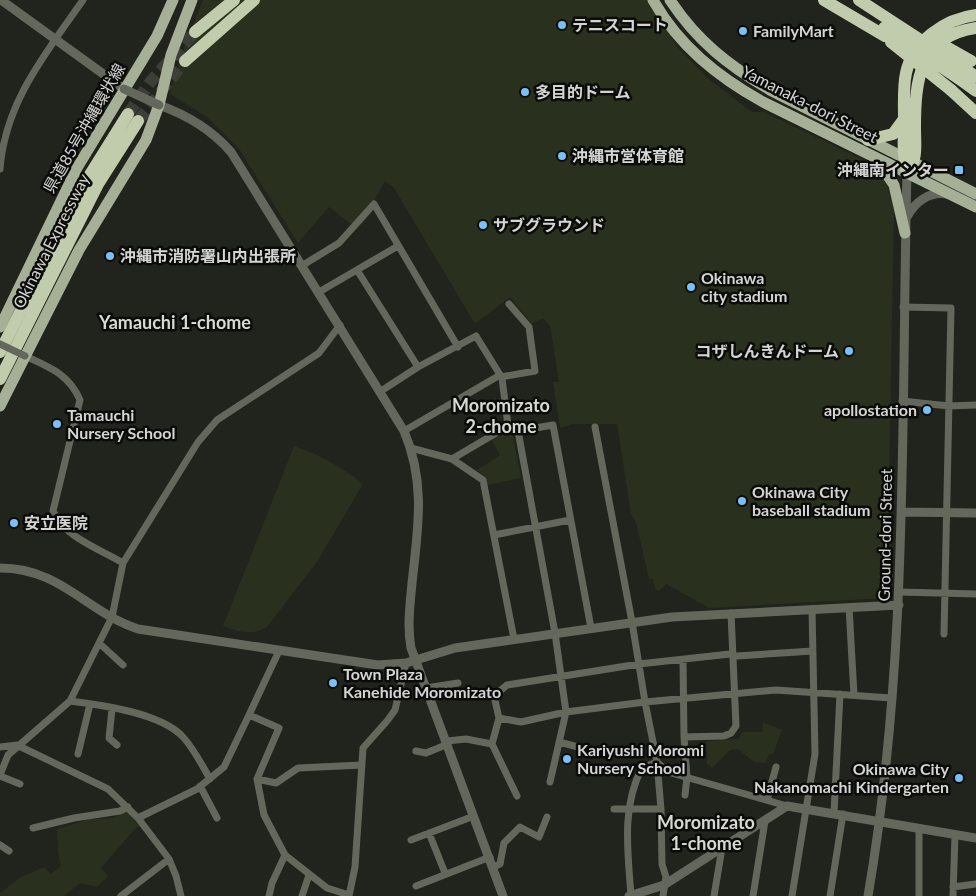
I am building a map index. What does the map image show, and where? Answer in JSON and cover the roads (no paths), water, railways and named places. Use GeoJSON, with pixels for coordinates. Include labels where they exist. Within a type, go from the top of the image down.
{"type":"FeatureCollection","features":[{"type":"Feature","properties":{"kind":"highway"},"geometry":{"type":"LineString","coordinates":[[195,32],[234,0]]}},
{"type":"Feature","properties":{"kind":"highway"},"geometry":{"type":"LineString","coordinates":[[185,60],[254,0]]}},
{"type":"Feature","properties":{"kind":"highway"},"geometry":{"type":"LineString","coordinates":[[824,0],[885,36],[976,113]]}},
{"type":"Feature","properties":{"kind":"highway"},"geometry":{"type":"LineString","coordinates":[[837,0],[884,28],[967,68]]}},
{"type":"Feature","properties":{"kind":"highway"},"geometry":{"type":"LineString","coordinates":[[859,0],[967,68],[976,91]]}},
{"type":"Feature","properties":{"kind":"highway"},"geometry":{"type":"LineString","coordinates":[[863,0],[967,68],[976,77]]}},
{"type":"Feature","properties":{"kind":"highway"},"geometry":{"type":"LineString","coordinates":[[908,164],[904,119],[907,72],[916,50],[933,32],[948,23],[976,15]]}},
{"type":"Feature","properties":{"kind":"highway"},"geometry":{"type":"LineString","coordinates":[[908,164],[918,78],[926,59],[937,45],[952,35],[976,28]]}},
{"type":"Feature","properties":{"kind":"highway","name":"Okinawa Expressway"},"geometry":{"type":"LineString","coordinates":[[0,352],[84,186],[133,117],[0,379]]}},
{"type":"Feature","properties":{"kind":"highway"},"geometry":{"type":"LineString","coordinates":[[868,140],[893,134],[904,119]]}},
{"type":"Feature","properties":{"kind":"main road","name":"県道85号沖縄環状線"},"geometry":{"type":"LineString","coordinates":[[0,327],[77,168],[157,36],[173,0]]}},
{"type":"Feature","properties":{"kind":"main road"},"geometry":{"type":"LineString","coordinates":[[0,406],[79,250],[146,140],[159,105],[172,54],[192,0]]}},
{"type":"Feature","properties":{"kind":"main road","name":"Yamanaka-dori Street"},"geometry":{"type":"LineString","coordinates":[[653,0],[683,44],[721,76],[764,102],[870,154],[908,164],[976,194]]}},
{"type":"Feature","properties":{"kind":"main road","name":"Yamanaka-dori Street"},"geometry":{"type":"LineString","coordinates":[[670,0],[684,21],[704,44],[729,63],[770,90],[868,140],[908,164],[952,195],[976,207]]}},
{"type":"Feature","properties":{"kind":"main road"},"geometry":{"type":"LineString","coordinates":[[870,154],[880,162],[894,185],[905,233]]}},
{"type":"Feature","properties":{"kind":"street"},"geometry":{"type":"LineString","coordinates":[[0,169],[7,130],[26,84],[83,0]]}},
{"type":"Feature","properties":{"kind":"street"},"geometry":{"type":"LineString","coordinates":[[1,1],[124,89],[159,105],[180,112],[194,120],[225,145],[244,170],[381,391],[404,430],[411,448],[418,475],[420,500],[409,614],[411,661],[395,710],[388,721],[363,748],[355,867],[349,895],[327,888],[285,855],[264,814],[257,779],[280,728],[249,715]]}},
{"type":"Feature","properties":{"kind":"street"},"geometry":{"type":"LineString","coordinates":[[0,126],[7,130]]}},
{"type":"Feature","properties":{"kind":"street","name":"Ground-dori Street"},"geometry":{"type":"LineString","coordinates":[[868,896],[881,821],[899,592],[903,307],[908,164]]}},
{"type":"Feature","properties":{"kind":"street"},"geometry":{"type":"LineString","coordinates":[[906,220],[912,207],[924,198],[943,194],[952,195]]}},
{"type":"Feature","properties":{"kind":"street"},"geometry":{"type":"LineString","coordinates":[[303,265],[339,243],[374,204],[458,347]]}},
{"type":"Feature","properties":{"kind":"street"},"geometry":{"type":"LineString","coordinates":[[319,292],[398,246]]}},
{"type":"Feature","properties":{"kind":"street"},"geometry":{"type":"LineString","coordinates":[[357,270],[418,367]]}},
{"type":"Feature","properties":{"kind":"street"},"geometry":{"type":"LineString","coordinates":[[404,430],[500,376],[535,372],[528,327],[509,304]]}},
{"type":"Feature","properties":{"kind":"street"},"geometry":{"type":"LineString","coordinates":[[903,307],[951,308],[944,634]]}},
{"type":"Feature","properties":{"kind":"street"},"geometry":{"type":"LineString","coordinates":[[20,784],[0,775],[8,755],[17,745],[70,701],[112,617],[123,563],[198,442],[217,420],[319,353],[340,325]]}},
{"type":"Feature","properties":{"kind":"street"},"geometry":{"type":"LineString","coordinates":[[381,391],[418,367],[476,336],[500,376],[508,426]]}},
{"type":"Feature","properties":{"kind":"street"},"geometry":{"type":"LineString","coordinates":[[0,344],[59,372],[74,386],[80,400],[53,511],[66,530],[123,563]]}},
{"type":"Feature","properties":{"kind":"street"},"geometry":{"type":"LineString","coordinates":[[902,401],[949,406],[976,405]]}},
{"type":"Feature","properties":{"kind":"street"},"geometry":{"type":"LineString","coordinates":[[508,426],[518,431],[553,425],[591,628]]}},
{"type":"Feature","properties":{"kind":"street"},"geometry":{"type":"LineString","coordinates":[[452,458],[508,426]]}},
{"type":"Feature","properties":{"kind":"street"},"geometry":{"type":"LineString","coordinates":[[595,427],[657,762],[662,809],[662,864],[666,877],[664,896]]}},
{"type":"Feature","properties":{"kind":"street"},"geometry":{"type":"LineString","coordinates":[[518,431],[555,633],[566,712],[550,782]]}},
{"type":"Feature","properties":{"kind":"street"},"geometry":{"type":"LineString","coordinates":[[411,448],[452,458],[483,480],[514,639]]}},
{"type":"Feature","properties":{"kind":"street"},"geometry":{"type":"LineString","coordinates":[[901,512],[976,513]]}},
{"type":"Feature","properties":{"kind":"street"},"geometry":{"type":"LineString","coordinates":[[494,535],[570,520]]}},
{"type":"Feature","properties":{"kind":"street"},"geometry":{"type":"LineString","coordinates":[[0,568],[26,570],[48,577],[69,588],[112,617],[138,628],[371,665],[411,661],[450,649],[672,617],[898,605]]}},
{"type":"Feature","properties":{"kind":"street"},"geometry":{"type":"LineString","coordinates":[[899,592],[976,594]]}},
{"type":"Feature","properties":{"kind":"street"},"geometry":{"type":"LineString","coordinates":[[849,607],[854,695]]}},
{"type":"Feature","properties":{"kind":"street"},"geometry":{"type":"LineString","coordinates":[[792,896],[815,754],[812,609]]}},
{"type":"Feature","properties":{"kind":"street"},"geometry":{"type":"LineString","coordinates":[[684,737],[724,736],[732,733],[736,726],[732,613]]}},
{"type":"Feature","properties":{"kind":"street"},"geometry":{"type":"LineString","coordinates":[[99,643],[123,666]]}},
{"type":"Feature","properties":{"kind":"street"},"geometry":{"type":"LineString","coordinates":[[138,818],[200,786],[224,767],[232,754],[279,650]]}},
{"type":"Feature","properties":{"kind":"street"},"geometry":{"type":"LineString","coordinates":[[517,796],[492,744],[499,718],[494,696],[507,685],[638,664],[733,655],[813,651]]}},
{"type":"Feature","properties":{"kind":"street"},"geometry":{"type":"LineString","coordinates":[[683,660],[684,737],[687,777],[685,795]]}},
{"type":"Feature","properties":{"kind":"street"},"geometry":{"type":"LineString","coordinates":[[411,661],[426,688],[503,896]]}},
{"type":"Feature","properties":{"kind":"street"},"geometry":{"type":"LineString","coordinates":[[426,688],[458,682]]}},
{"type":"Feature","properties":{"kind":"street"},"geometry":{"type":"LineString","coordinates":[[499,718],[521,722],[566,712],[683,697],[776,690],[891,698]]}},
{"type":"Feature","properties":{"kind":"street"},"geometry":{"type":"LineString","coordinates":[[830,896],[839,814],[840,694]]}},
{"type":"Feature","properties":{"kind":"street"},"geometry":{"type":"LineString","coordinates":[[70,701],[135,712],[182,735],[210,779]]}},
{"type":"Feature","properties":{"kind":"street"},"geometry":{"type":"LineString","coordinates":[[78,754],[90,704]]}},
{"type":"Feature","properties":{"kind":"street"},"geometry":{"type":"LineString","coordinates":[[112,709],[109,738],[117,746]]}},
{"type":"Feature","properties":{"kind":"street"},"geometry":{"type":"LineString","coordinates":[[416,751],[426,753],[447,742],[466,739],[492,744]]}},
{"type":"Feature","properties":{"kind":"street"},"geometry":{"type":"LineString","coordinates":[[559,742],[596,752]]}},
{"type":"Feature","properties":{"kind":"street"},"geometry":{"type":"LineString","coordinates":[[0,747],[17,745],[108,789],[138,818],[169,859],[181,896]]}},
{"type":"Feature","properties":{"kind":"street"},"geometry":{"type":"LineString","coordinates":[[657,762],[668,772],[787,806],[976,838]]}},
{"type":"Feature","properties":{"kind":"street"},"geometry":{"type":"LineString","coordinates":[[657,762],[642,768],[636,780],[628,810],[630,896],[664,885],[787,806]]}},
{"type":"Feature","properties":{"kind":"street"},"geometry":{"type":"LineString","coordinates":[[257,779],[276,783],[298,768],[362,765]]}},
{"type":"Feature","properties":{"kind":"street"},"geometry":{"type":"LineString","coordinates":[[767,800],[776,767]]}},
{"type":"Feature","properties":{"kind":"street"},"geometry":{"type":"LineString","coordinates":[[200,786],[217,818]]}},
{"type":"Feature","properties":{"kind":"street"},"geometry":{"type":"LineString","coordinates":[[33,828],[74,818],[120,811],[128,807]]}},
{"type":"Feature","properties":{"kind":"street"},"geometry":{"type":"LineString","coordinates":[[614,809],[662,809]]}},
{"type":"Feature","properties":{"kind":"street"},"geometry":{"type":"LineString","coordinates":[[411,840],[474,816]]}},
{"type":"Feature","properties":{"kind":"street"},"geometry":{"type":"LineString","coordinates":[[493,867],[500,864],[504,843],[520,827],[539,837],[547,817]]}},
{"type":"Feature","properties":{"kind":"street"},"geometry":{"type":"LineString","coordinates":[[753,896],[765,821]]}},
{"type":"Feature","properties":{"kind":"street"},"geometry":{"type":"LineString","coordinates":[[919,829],[919,896]]}},
{"type":"Feature","properties":{"kind":"street"},"geometry":{"type":"LineString","coordinates":[[429,833],[445,873]]}},
{"type":"Feature","properties":{"kind":"street"},"geometry":{"type":"LineString","coordinates":[[953,896],[955,835]]}},
{"type":"Feature","properties":{"kind":"street"},"geometry":{"type":"LineString","coordinates":[[0,845],[9,851]]}},
{"type":"Feature","properties":{"kind":"street"},"geometry":{"type":"LineString","coordinates":[[714,896],[722,848]]}},
{"type":"Feature","properties":{"kind":"street"},"geometry":{"type":"LineString","coordinates":[[269,896],[272,883],[285,855]]}},
{"type":"Feature","properties":{"kind":"street"},"geometry":{"type":"LineString","coordinates":[[416,886],[445,873],[490,857]]}},
{"type":"Feature","properties":{"kind":"street"},"geometry":{"type":"LineString","coordinates":[[121,896],[169,859]]}},
{"type":"Feature","properties":{"kind":"street"},"geometry":{"type":"LineString","coordinates":[[302,896],[310,875]]}},
{"type":"Feature","properties":{"kind":"street"},"geometry":{"type":"LineString","coordinates":[[953,887],[976,884]]}},
{"type":"Feature","properties":{"kind":"tunnel"},"geometry":{"type":"LineString","coordinates":[[128,114],[151,81],[195,32]]}},
{"type":"Feature","properties":{"kind":"tunnel"},"geometry":{"type":"LineString","coordinates":[[138,121],[185,61]]}},
{"type":"Feature","properties":{"kind":"place","name":"テニスコート"},"geometry":{"type":"Point","coordinates":[562,25]}},
{"type":"Feature","properties":{"kind":"place","name":"FamilyMart"},"geometry":{"type":"Point","coordinates":[743,31]}},
{"type":"Feature","properties":{"kind":"place","name":"多目的ドーム"},"geometry":{"type":"Point","coordinates":[525,92]}},
{"type":"Feature","properties":{"kind":"place","name":"沖縄市営体育館"},"geometry":{"type":"Point","coordinates":[562,156]}},
{"type":"Feature","properties":{"kind":"place","name":"沖縄南インター"},"geometry":{"type":"Point","coordinates":[959,170]}},
{"type":"Feature","properties":{"kind":"place","name":"サブグラウンド"},"geometry":{"type":"Point","coordinates":[483,225]}},
{"type":"Feature","properties":{"kind":"place","name":"沖縄市消防署山内出張所"},"geometry":{"type":"Point","coordinates":[110,256]}},
{"type":"Feature","properties":{"kind":"place","name":"Okinawa city stadium"},"geometry":{"type":"Point","coordinates":[691,287]}},
{"type":"Feature","properties":{"kind":"place","name":"コザしんきんドーム"},"geometry":{"type":"Point","coordinates":[849,351]}},
{"type":"Feature","properties":{"kind":"place","name":"apollostation"},"geometry":{"type":"Point","coordinates":[927,410]}},
{"type":"Feature","properties":{"kind":"place","name":"Tamauchi Nursery School"},"geometry":{"type":"Point","coordinates":[57,424]}},
{"type":"Feature","properties":{"kind":"place","name":"Okinawa City baseball stadium"},"geometry":{"type":"Point","coordinates":[742,501]}},
{"type":"Feature","properties":{"kind":"place","name":"安立医院"},"geometry":{"type":"Point","coordinates":[14,523]}},
{"type":"Feature","properties":{"kind":"place","name":"Town Plaza Kanehide Moromizato"},"geometry":{"type":"Point","coordinates":[333,683]}},
{"type":"Feature","properties":{"kind":"place","name":"Kariyushi Moromi Nursery School"},"geometry":{"type":"Point","coordinates":[567,759]}},
{"type":"Feature","properties":{"kind":"place","name":"Okinawa City Nakanomachi Kindergarten"},"geometry":{"type":"Point","coordinates":[959,778]}},
{"type":"Feature","properties":{"kind":"district","name":"Yamauchi 1-chome"},"geometry":{"type":"Point","coordinates":[175,323]}},
{"type":"Feature","properties":{"kind":"district","name":"Moromizato 2-chome"},"geometry":{"type":"Point","coordinates":[501,416]}},
{"type":"Feature","properties":{"kind":"district","name":"Moromizato 1-chome"},"geometry":{"type":"Point","coordinates":[706,833]}}]}
